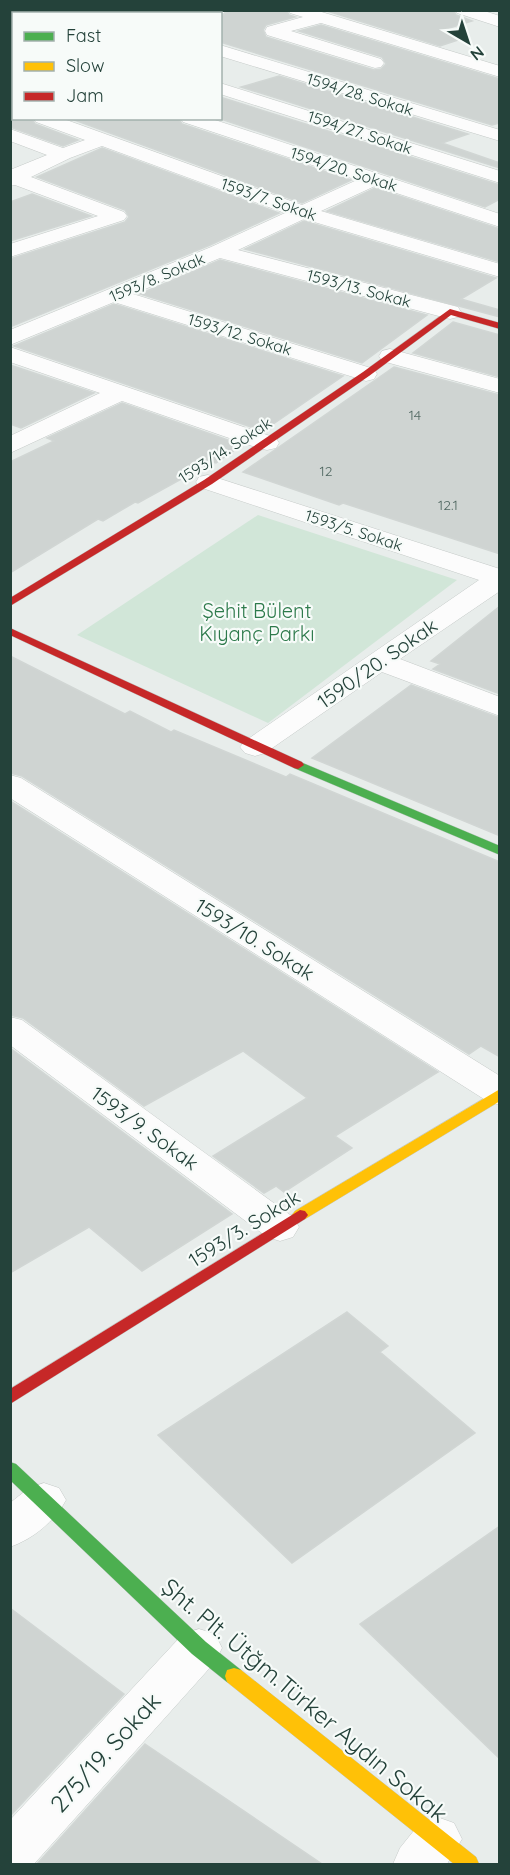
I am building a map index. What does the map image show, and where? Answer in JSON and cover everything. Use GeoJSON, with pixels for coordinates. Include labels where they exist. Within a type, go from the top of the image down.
{"type":"FeatureCollection","features":[{"type":"Feature","properties":{"kind":"street"},"geometry":{"type":"LineString","coordinates":[[296,10],[500,72]]}},
{"type":"Feature","properties":{"kind":"street"},"geometry":{"type":"LineString","coordinates":[[463,10],[500,22]]}},
{"type":"Feature","properties":{"kind":"street"},"geometry":{"type":"LineString","coordinates":[[320,18],[273,31],[386,59]]}},
{"type":"Feature","properties":{"kind":"street"},"geometry":{"type":"LineString","coordinates":[[318,81],[420,49]]}},
{"type":"Feature","properties":{"kind":"street","name":"1594/28. Sokak"},"geometry":{"type":"LineString","coordinates":[[222,51],[500,136]]}},
{"type":"Feature","properties":{"kind":"street","name":"1594/27. Sokak"},"geometry":{"type":"LineString","coordinates":[[222,89],[500,177]]}},
{"type":"Feature","properties":{"kind":"street","name":"1593/7. Sokak"},"geometry":{"type":"LineString","coordinates":[[47,120],[302,212],[500,271]]}},
{"type":"Feature","properties":{"kind":"street","name":"1594/20. Sokak"},"geometry":{"type":"LineString","coordinates":[[195,120],[500,221]]}},
{"type":"Feature","properties":{"kind":"street"},"geometry":{"type":"LineString","coordinates":[[10,134],[63,154]]}},
{"type":"Feature","properties":{"kind":"street"},"geometry":{"type":"LineString","coordinates":[[13,178],[63,154],[102,140]]}},
{"type":"Feature","properties":{"kind":"street"},"geometry":{"type":"LineString","coordinates":[[10,251],[117,216],[13,178]]}},
{"type":"Feature","properties":{"kind":"street","name":"1593/8. Sokak"},"geometry":{"type":"LineString","coordinates":[[10,338],[218,251],[375,179]]}},
{"type":"Feature","properties":{"kind":"street","name":"1593/13. Sokak"},"geometry":{"type":"LineString","coordinates":[[218,251],[500,326]]}},
{"type":"Feature","properties":{"kind":"street","name":"1593/12. Sokak"},"geometry":{"type":"LineString","coordinates":[[114,295],[366,374]]}},
{"type":"Feature","properties":{"kind":"street","name":"1593/14. Sokak"},"geometry":{"type":"LineString","coordinates":[[10,603],[208,482],[267,443],[450,312]]}},
{"type":"Feature","properties":{"kind":"street"},"geometry":{"type":"LineString","coordinates":[[10,354],[267,443]]}},
{"type":"Feature","properties":{"kind":"street"},"geometry":{"type":"LineString","coordinates":[[390,356],[500,386]]}},
{"type":"Feature","properties":{"kind":"street"},"geometry":{"type":"LineString","coordinates":[[10,446],[121,392]]}},
{"type":"Feature","properties":{"kind":"street","name":"1593/5. Sokak"},"geometry":{"type":"LineString","coordinates":[[208,482],[500,578]]}},
{"type":"Feature","properties":{"kind":"street","name":"1590/20. Sokak"},"geometry":{"type":"LineString","coordinates":[[255,747],[500,578]]}},
{"type":"Feature","properties":{"kind":"street"},"geometry":{"type":"LineString","coordinates":[[10,631],[255,747],[500,850]]}},
{"type":"Feature","properties":{"kind":"street"},"geometry":{"type":"LineString","coordinates":[[379,661],[500,707]]}},
{"type":"Feature","properties":{"kind":"street","name":"1593/10. Sokak"},"geometry":{"type":"LineString","coordinates":[[10,784],[500,1094]]}},
{"type":"Feature","properties":{"kind":"street","name":"1593/9. Sokak"},"geometry":{"type":"LineString","coordinates":[[10,1028],[280,1227]]}},
{"type":"Feature","properties":{"kind":"street","name":"1593/3. Sokak"},"geometry":{"type":"LineString","coordinates":[[10,1398],[280,1227],[500,1094]]}},
{"type":"Feature","properties":{"kind":"street","name":"Şht. Plt. Ütğm.Türker Aydın Sokak"},"geometry":{"type":"LineString","coordinates":[[10,1469],[200,1648],[441,1856]]}},
{"type":"Feature","properties":{"kind":"street"},"geometry":{"type":"LineString","coordinates":[[10,1529],[44,1500]]}},
{"type":"Feature","properties":{"kind":"street","name":"275/19. Sokak"},"geometry":{"type":"LineString","coordinates":[[10,1856],[200,1648]]}},
{"type":"Feature","properties":{"kind":"green space","name":"Şehit Bülent Kıyanç Parkı"},"geometry":{"type":"Polygon","coordinates":[[[258,515],[457,580],[268,723],[77,635],[258,515]]]}},
{"type":"Feature","properties":{"kind":"building"},"geometry":{"type":"Polygon","coordinates":[[[230,10],[286,10],[289,15],[295,17],[266,25],[263,30],[266,37],[374,70],[381,69],[386,64],[382,57],[299,31],[321,25],[500,79],[500,123],[492,125],[222,43],[222,16],[230,10]]]}},
{"type":"Feature","properties":{"kind":"building"},"geometry":{"type":"Polygon","coordinates":[[[324,10],[453,10],[456,15],[472,21],[443,30],[467,37],[440,46],[324,10]]]}},
{"type":"Feature","properties":{"kind":"building"},"geometry":{"type":"Polygon","coordinates":[[[279,76],[468,134],[442,143],[500,163],[500,168],[241,87],[279,76]]]}},
{"type":"Feature","properties":{"kind":"building"},"geometry":{"type":"Polygon","coordinates":[[[222,98],[500,185],[500,199],[485,207],[222,119],[222,98]]]}},
{"type":"Feature","properties":{"kind":"building"},"geometry":{"type":"Polygon","coordinates":[[[10,118],[12,120],[32,120],[35,124],[78,140],[63,146],[10,127],[10,118]]]}},
{"type":"Feature","properties":{"kind":"building"},"geometry":{"type":"Polygon","coordinates":[[[74,120],[179,120],[182,124],[351,180],[302,203],[74,120]]]}},
{"type":"Feature","properties":{"kind":"building"},"geometry":{"type":"Polygon","coordinates":[[[102,148],[279,213],[210,245],[10,327],[10,259],[125,222],[129,217],[125,210],[37,177],[102,148]]]}},
{"type":"Feature","properties":{"kind":"building"},"geometry":{"type":"Polygon","coordinates":[[[375,188],[500,229],[500,262],[327,211],[375,188]]]}},
{"type":"Feature","properties":{"kind":"building"},"geometry":{"type":"Polygon","coordinates":[[[32,194],[91,216],[10,241],[10,202],[32,194]]]}},
{"type":"Feature","properties":{"kind":"building"},"geometry":{"type":"Polygon","coordinates":[[[304,221],[496,278],[461,299],[500,310],[500,317],[245,249],[304,221]]]}},
{"type":"Feature","properties":{"kind":"building"},"geometry":{"type":"Polygon","coordinates":[[[220,260],[427,315],[362,363],[140,294],[220,260]]]}},
{"type":"Feature","properties":{"kind":"building"},"geometry":{"type":"Polygon","coordinates":[[[114,304],[343,376],[263,431],[14,346],[114,304]]]}},
{"type":"Feature","properties":{"kind":"building"},"geometry":{"type":"Polygon","coordinates":[[[453,322],[500,335],[500,377],[413,353],[453,322]]]}},
{"type":"Feature","properties":{"kind":"building"},"geometry":{"type":"Polygon","coordinates":[[[10,365],[94,393],[21,428],[10,424],[10,365]]]}},
{"type":"Feature","properties":{"kind":"building"},"geometry":{"type":"Polygon","coordinates":[[[394,367],[500,395],[500,554],[343,503],[339,505],[243,472],[394,367]]]}},
{"type":"Feature","properties":{"kind":"building"},"geometry":{"type":"Polygon","coordinates":[[[122,403],[242,445],[216,463],[212,462],[103,521],[98,519],[10,573],[10,462],[54,441],[47,438],[122,403]]]}},
{"type":"Feature","properties":{"kind":"building"},"geometry":{"type":"Polygon","coordinates":[[[500,606],[500,694],[433,669],[440,664],[431,661],[500,606]]]}},
{"type":"Feature","properties":{"kind":"building"},"geometry":{"type":"Polygon","coordinates":[[[10,656],[125,714],[130,711],[171,732],[174,730],[286,777],[290,774],[500,862],[500,1057],[481,1046],[469,1054],[22,776],[10,773],[10,656]]]}},
{"type":"Feature","properties":{"kind":"building"},"geometry":{"type":"Polygon","coordinates":[[[411,685],[500,718],[500,836],[312,758],[411,685]]]}},
{"type":"Feature","properties":{"kind":"building"},"geometry":{"type":"Polygon","coordinates":[[[10,801],[438,1072],[335,1136],[352,1148],[284,1192],[276,1186],[264,1193],[213,1156],[307,1098],[243,1051],[144,1106],[23,1018],[10,1015],[10,801]]]}},
{"type":"Feature","properties":{"kind":"building"},"geometry":{"type":"Polygon","coordinates":[[[10,1048],[232,1214],[142,1271],[89,1227],[10,1273],[10,1048]]]}},
{"type":"Feature","properties":{"kind":"building"},"geometry":{"type":"Polygon","coordinates":[[[347,1312],[388,1346],[380,1352],[475,1433],[292,1563],[158,1435],[347,1312]]]}},
{"type":"Feature","properties":{"kind":"building"},"geometry":{"type":"Polygon","coordinates":[[[500,1526],[500,1759],[360,1624],[500,1526]]]}},
{"type":"Feature","properties":{"kind":"building"},"geometry":{"type":"Polygon","coordinates":[[[10,1608],[124,1694],[10,1816],[10,1608]]]}},
{"type":"Feature","properties":{"kind":"building"},"geometry":{"type":"Polygon","coordinates":[[[145,1744],[322,1864],[37,1864],[145,1744]]]}},
{"type":"Feature","properties":{"kind":"traffic: fast"},"geometry":{"type":"LineString","coordinates":[[298,765],[500,851]]}},
{"type":"Feature","properties":{"kind":"traffic: fast"},"geometry":{"type":"LineString","coordinates":[[10,1469],[199,1648],[234,1676]]}},
{"type":"Feature","properties":{"kind":"traffic: slow"},"geometry":{"type":"LineString","coordinates":[[300,1215],[500,1094]]}},
{"type":"Feature","properties":{"kind":"traffic: slow"},"geometry":{"type":"LineString","coordinates":[[234,1676],[469,1864]]}},
{"type":"Feature","properties":{"kind":"traffic: jam"},"geometry":{"type":"LineString","coordinates":[[10,603],[208,482],[366,374],[450,312],[500,326]]}},
{"type":"Feature","properties":{"kind":"traffic: jam"},"geometry":{"type":"LineString","coordinates":[[10,631],[298,765]]}},
{"type":"Feature","properties":{"kind":"traffic: jam"},"geometry":{"type":"LineString","coordinates":[[10,1398],[300,1215]]}}]}
